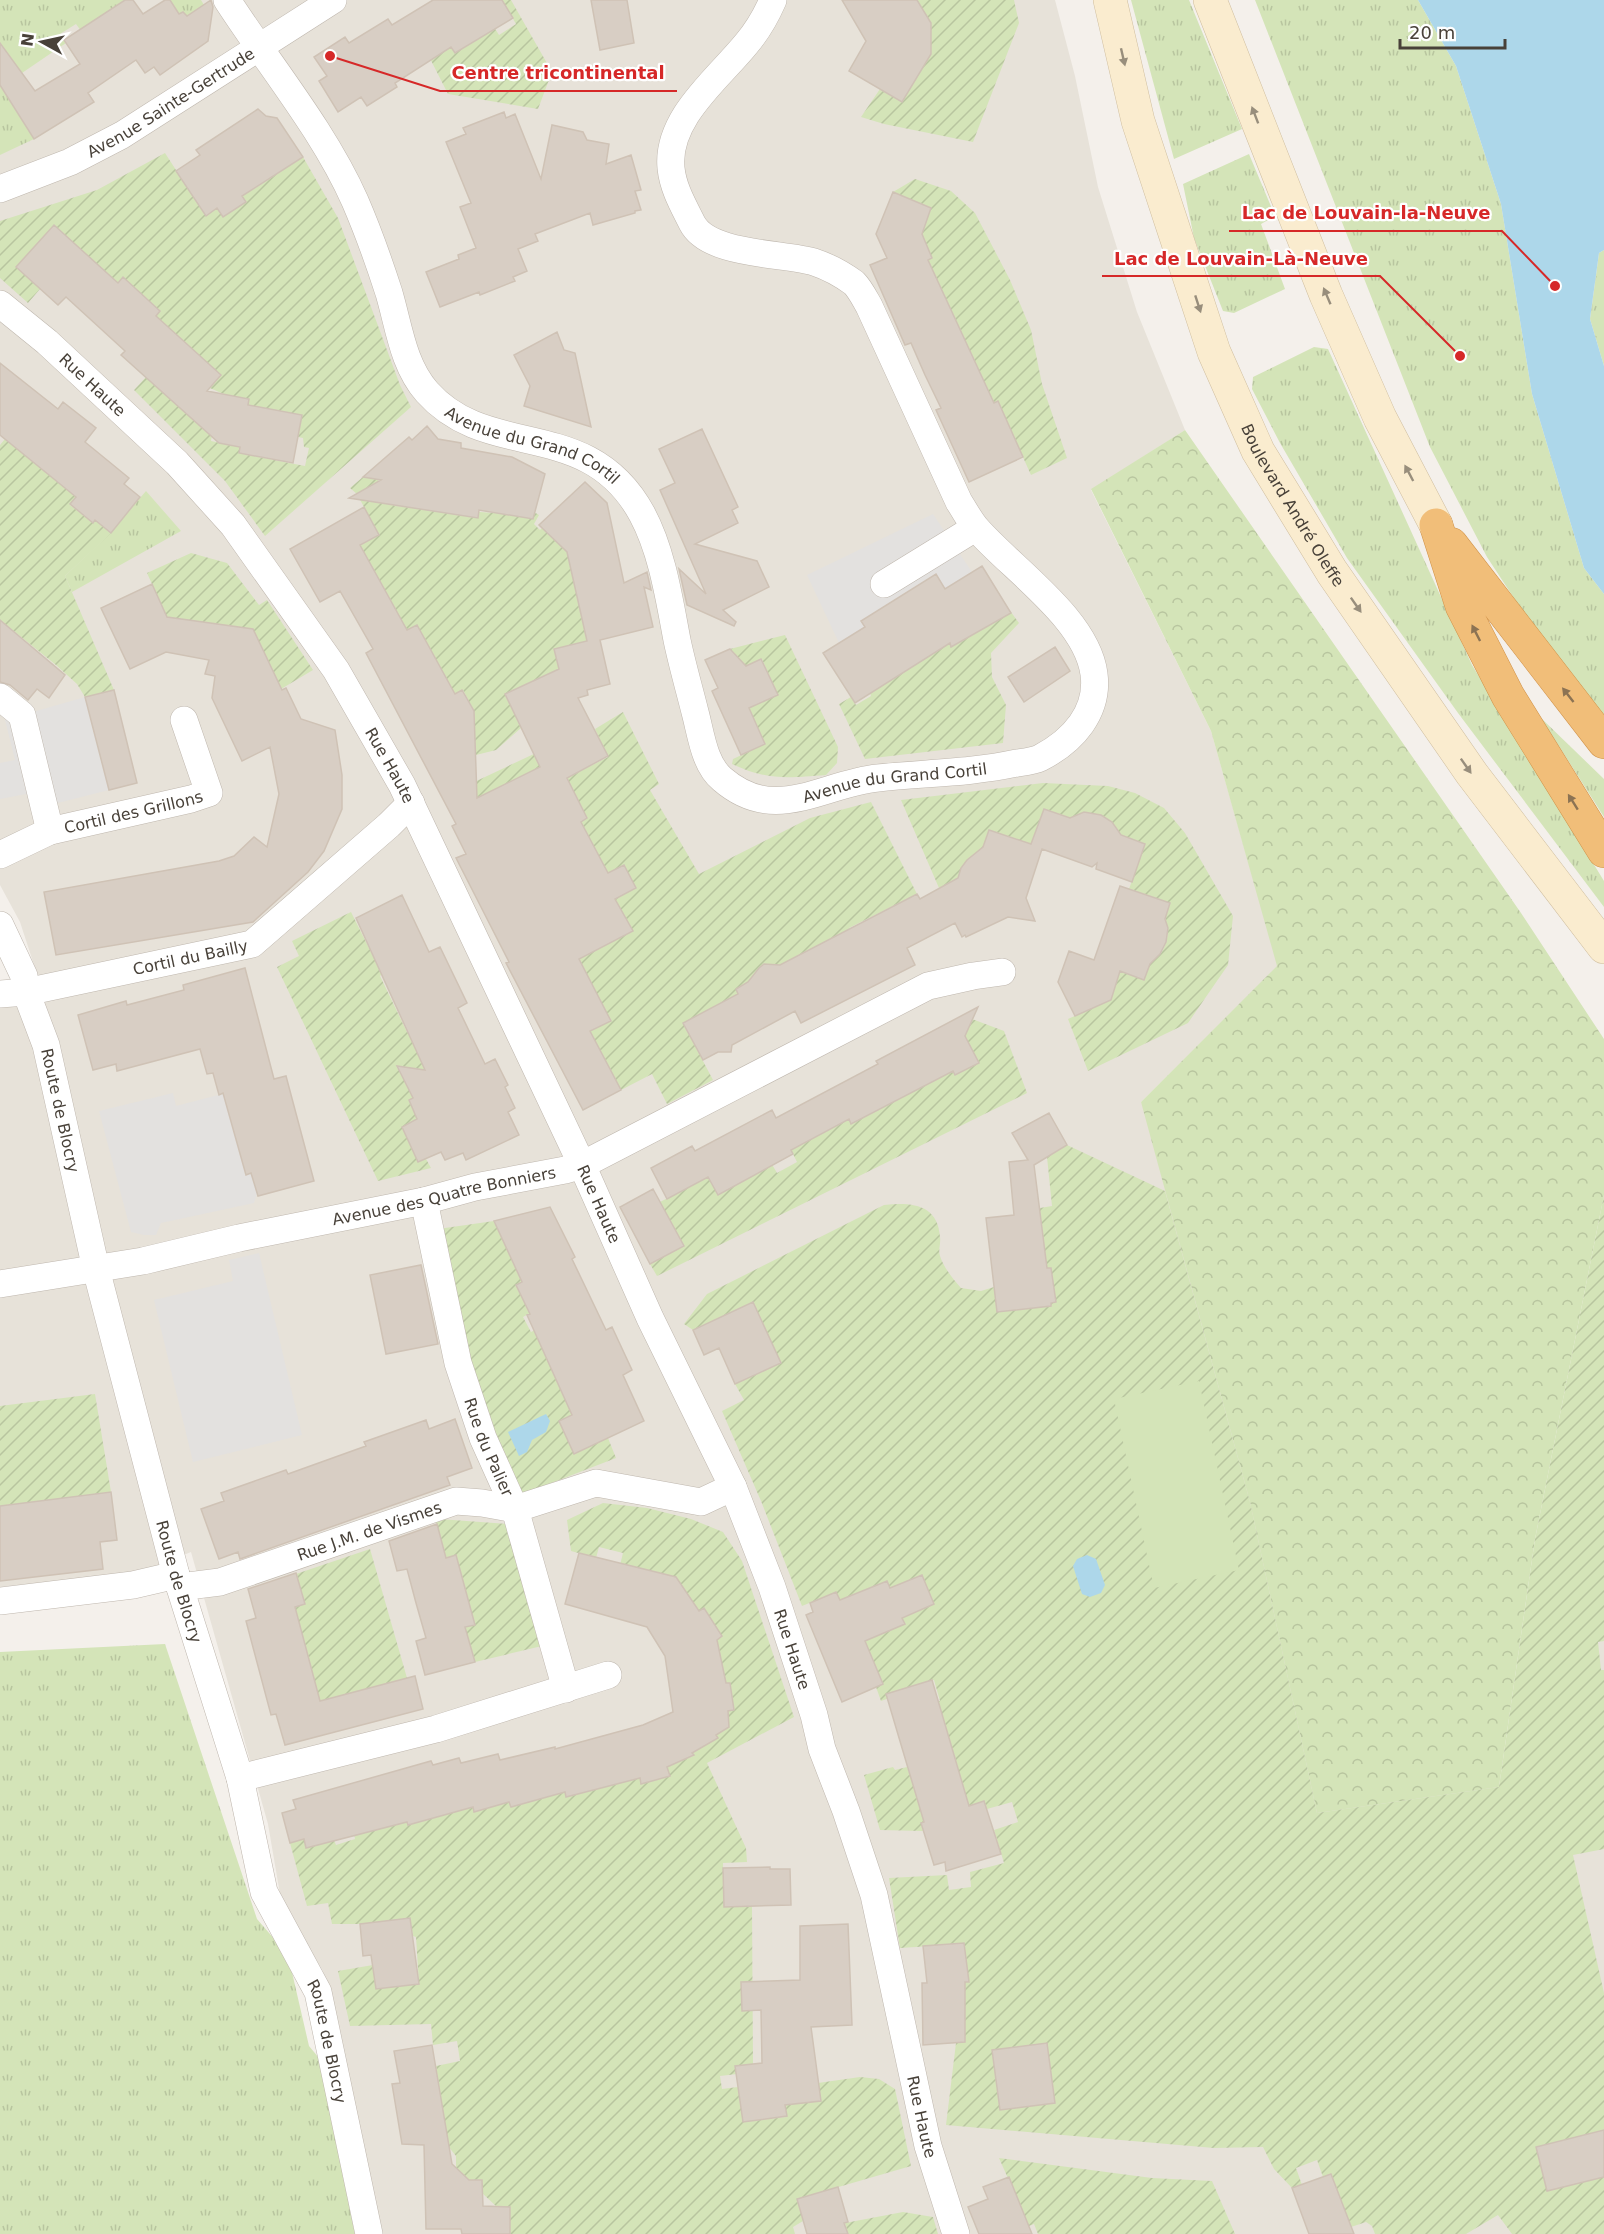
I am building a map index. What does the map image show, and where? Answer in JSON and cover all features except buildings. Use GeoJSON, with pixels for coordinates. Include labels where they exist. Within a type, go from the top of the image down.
{"type":"FeatureCollection","features":[{"type":"Feature","properties":{"kind":"highway"},"geometry":{"type":"LineString","coordinates":[[1436,525],[1604,742]]}},
{"type":"Feature","properties":{"kind":"highway"},"geometry":{"type":"LineString","coordinates":[[1436,525],[1462,606],[1508,696],[1604,851]]}},
{"type":"Feature","properties":{"kind":"main road","name":"Boulevard André Oleffe"},"geometry":{"type":"LineString","coordinates":[[1110,0],[1138,121],[1214,352],[1258,451],[1332,572],[1472,774],[1604,947]]}},
{"type":"Feature","properties":{"kind":"main road"},"geometry":{"type":"LineString","coordinates":[[1210,0],[1326,295],[1380,418],[1436,525]]}},
{"type":"Feature","properties":{"kind":"street","name":"Avenue du Grand Cortil"},"geometry":{"type":"LineString","coordinates":[[227,0],[334,159],[355,200],[389,294],[402,343],[412,369],[427,392],[451,412],[478,427],[506,436],[566,449],[588,459],[609,472],[639,510],[649,529],[666,587],[681,660],[707,756],[718,776],[738,791],[764,800],[781,802],[871,778],[995,768],[1038,759],[1070,736],[1086,720],[1094,702],[1094,673],[1083,642],[1062,614],[975,528],[959,502],[869,306],[856,285],[814,262],[755,253],[724,245],[697,232],[678,196],[671,167],[674,140],[680,123],[710,83],[747,43],[766,18],[773,0]]}},
{"type":"Feature","properties":{"kind":"street","name":"Avenue Sainte-Gertrude"},"geometry":{"type":"LineString","coordinates":[[0,189],[70,162],[122,135],[333,0]]}},
{"type":"Feature","properties":{"kind":"street","name":"Rue Haute"},"geometry":{"type":"LineString","coordinates":[[0,304],[47,342],[177,463],[233,525],[336,670],[411,803],[582,1165],[650,1318],[733,1487],[772,1587],[814,1715],[822,1749],[846,1810],[874,1895],[928,2146],[956,2234]]}},
{"type":"Feature","properties":{"kind":"street"},"geometry":{"type":"LineString","coordinates":[[884,584],[975,528]]}},
{"type":"Feature","properties":{"kind":"street","name":"Cortil des Grillons"},"geometry":{"type":"LineString","coordinates":[[0,697],[22,716],[50,831]]}},
{"type":"Feature","properties":{"kind":"street","name":"Cortil des Grillons"},"geometry":{"type":"LineString","coordinates":[[0,855],[50,831],[209,793],[184,720]]}},
{"type":"Feature","properties":{"kind":"street","name":"Cortil du Bailly"},"geometry":{"type":"LineString","coordinates":[[13,993],[252,944],[364,848],[411,803]]}},
{"type":"Feature","properties":{"kind":"street","name":"Route de Blocry"},"geometry":{"type":"LineString","coordinates":[[0,925],[24,976],[13,993],[46,1045],[96,1269],[178,1581],[240,1778],[264,1892],[318,1992],[369,2234]]}},
{"type":"Feature","properties":{"kind":"street","name":"Avenue des Quatre Bonniers"},"geometry":{"type":"LineString","coordinates":[[0,1284],[96,1269],[424,1201],[475,1187],[566,1170],[582,1165],[928,986],[1002,972]]}},
{"type":"Feature","properties":{"kind":"street","name":"Rue du Palier"},"geometry":{"type":"LineString","coordinates":[[424,1201],[458,1363],[483,1438],[515,1509],[566,1689]]}},
{"type":"Feature","properties":{"kind":"street","name":"Rue J.M. de Vismes"},"geometry":{"type":"LineString","coordinates":[[0,1601],[178,1581],[220,1582],[456,1501],[515,1509],[596,1483],[700,1502],[733,1487]]}},
{"type":"Feature","properties":{"kind":"street"},"geometry":{"type":"LineString","coordinates":[[240,1778],[436,1729],[608,1675]]}},
{"type":"Feature","properties":{"kind":"shaded area"},"geometry":{"type":"Polygon","coordinates":[[[0,0],[1055,0],[1075,76],[1098,187],[1137,312],[1185,430],[1091,490],[1211,731],[1278,966],[1141,1102],[1499,1787],[1604,1195],[1604,2234],[378,2234],[323,1971],[281,1900],[268,1824],[191,1552],[141,1572],[0,1587],[0,1003],[37,974],[20,922],[0,885],[0,0]]]}},
{"type":"Feature","properties":{"kind":"shaded area"},"geometry":{"type":"Polygon","coordinates":[[[933,514],[972,572],[945,589],[936,574],[865,627],[839,643],[807,575],[933,514]]]}},
{"type":"Feature","properties":{"kind":"shaded area"},"geometry":{"type":"Polygon","coordinates":[[[85,697],[109,790],[30,810],[30,800],[26,794],[0,799],[0,763],[15,760],[5,720],[85,697]]]}},
{"type":"Feature","properties":{"kind":"shaded area"},"geometry":{"type":"Polygon","coordinates":[[[230,1092],[229,1115],[245,1174],[252,1173],[257,1193],[254,1203],[161,1223],[156,1235],[131,1232],[99,1111],[173,1093],[176,1106],[230,1092]]]}},
{"type":"Feature","properties":{"kind":"shaded area"},"geometry":{"type":"Polygon","coordinates":[[[259,1253],[302,1435],[193,1462],[154,1300],[233,1281],[229,1260],[259,1253]]]}},
{"type":"Feature","properties":{"kind":"green space"},"geometry":{"type":"Polygon","coordinates":[[[0,0],[125,0],[95,20],[84,35],[76,24],[60,34],[66,43],[22,73],[13,73],[0,81],[0,0]]]}},
{"type":"Feature","properties":{"kind":"green space"},"geometry":{"type":"Polygon","coordinates":[[[170,0],[201,0],[204,5],[187,16],[183,12],[179,14],[170,0]]]}},
{"type":"Feature","properties":{"kind":"green space"},"geometry":{"type":"Polygon","coordinates":[[[502,0],[511,0],[552,72],[538,109],[448,94],[412,23],[446,38],[455,53],[478,39],[487,16],[499,35],[516,24],[502,0]]]}},
{"type":"Feature","properties":{"kind":"green space"},"geometry":{"type":"Polygon","coordinates":[[[917,0],[1014,0],[1019,23],[973,142],[884,124],[861,117],[880,89],[902,102],[930,54],[917,0]]]}},
{"type":"Feature","properties":{"kind":"green space"},"geometry":{"type":"Polygon","coordinates":[[[1131,0],[1189,0],[1242,129],[1174,159],[1131,0]]]}},
{"type":"Feature","properties":{"kind":"green space"},"geometry":{"type":"Polygon","coordinates":[[[1255,0],[1418,0],[1456,66],[1501,204],[1532,394],[1584,568],[1604,594],[1604,723],[1550,653],[1487,557],[1430,447],[1255,0]]]}},
{"type":"Feature","properties":{"kind":"green space"},"geometry":{"type":"Polygon","coordinates":[[[0,85],[34,139],[0,155],[0,85]]]}},
{"type":"Feature","properties":{"kind":"green space"},"geometry":{"type":"Polygon","coordinates":[[[165,153],[205,215],[217,208],[223,217],[246,202],[241,194],[254,189],[303,157],[338,218],[400,385],[411,407],[265,536],[225,481],[134,390],[146,377],[213,429],[211,441],[240,447],[239,453],[305,466],[309,448],[304,447],[303,438],[298,437],[302,415],[248,405],[210,388],[221,375],[156,317],[160,311],[123,277],[112,289],[96,263],[54,225],[16,267],[40,289],[28,303],[0,278],[0,221],[97,190],[165,153]]]}},
{"type":"Feature","properties":{"kind":"green space"},"geometry":{"type":"Polygon","coordinates":[[[1249,154],[1275,216],[1261,224],[1285,289],[1234,313],[1223,311],[1194,238],[1183,184],[1249,154]]]}},
{"type":"Feature","properties":{"kind":"green space"},"geometry":{"type":"Polygon","coordinates":[[[915,179],[951,191],[975,213],[1010,280],[1031,330],[1042,384],[1067,458],[1031,475],[998,402],[994,403],[928,260],[932,258],[922,234],[931,208],[893,192],[915,179]]]}},
{"type":"Feature","properties":{"kind":"green space"},"geometry":{"type":"Polygon","coordinates":[[[1604,250],[1604,366],[1590,319],[1599,253],[1604,250]]]}},
{"type":"Feature","properties":{"kind":"green space"},"geometry":{"type":"Polygon","coordinates":[[[1314,347],[1328,349],[1472,665],[1604,881],[1604,907],[1458,713],[1347,558],[1280,443],[1252,389],[1253,377],[1314,347]]]}},
{"type":"Feature","properties":{"kind":"green space"},"geometry":{"type":"Polygon","coordinates":[[[1185,430],[1521,913],[1604,1039],[1604,1195],[1535,1539],[1499,1787],[1317,1813],[1250,1502],[1141,1102],[1277,966],[1211,731],[1091,489],[1185,430]]]}},
{"type":"Feature","properties":{"kind":"green space"},"geometry":{"type":"Polygon","coordinates":[[[5,439],[76,497],[70,505],[93,523],[95,520],[111,533],[65,576],[114,690],[85,697],[77,684],[0,620],[0,445],[5,439]]]}},
{"type":"Feature","properties":{"kind":"green space"},"geometry":{"type":"Polygon","coordinates":[[[370,471],[395,506],[494,513],[524,506],[539,515],[534,524],[540,530],[542,528],[572,557],[573,578],[584,626],[609,620],[594,640],[554,649],[560,673],[552,672],[505,694],[521,728],[496,750],[476,755],[475,745],[468,741],[456,718],[473,709],[463,690],[455,694],[417,625],[407,630],[379,579],[341,556],[379,535],[357,494],[350,488],[370,471]]]}},
{"type":"Feature","properties":{"kind":"green space"},"geometry":{"type":"Polygon","coordinates":[[[146,491],[181,531],[72,592],[65,576],[110,533],[146,491]]]}},
{"type":"Feature","properties":{"kind":"green space"},"geometry":{"type":"Polygon","coordinates":[[[191,553],[227,563],[259,605],[267,600],[313,670],[276,692],[167,617],[147,573],[191,553]]]}},
{"type":"Feature","properties":{"kind":"green space"},"geometry":{"type":"Polygon","coordinates":[[[1011,612],[1019,623],[991,653],[992,677],[1006,705],[1003,743],[865,759],[839,704],[851,697],[856,705],[871,696],[870,693],[950,643],[952,647],[1011,612]]]}},
{"type":"Feature","properties":{"kind":"green space"},"geometry":{"type":"Polygon","coordinates":[[[785,635],[838,747],[837,763],[826,775],[768,776],[732,764],[733,759],[765,744],[749,708],[777,694],[762,659],[746,666],[730,649],[785,635]]]}},
{"type":"Feature","properties":{"kind":"green space"},"geometry":{"type":"Polygon","coordinates":[[[623,712],[659,784],[650,790],[699,874],[810,818],[871,802],[917,894],[849,928],[852,936],[781,966],[764,964],[759,968],[753,980],[738,994],[683,1023],[713,1080],[667,1104],[652,1074],[621,1090],[590,1031],[611,1020],[596,992],[577,1001],[577,955],[604,946],[632,931],[615,899],[624,865],[608,873],[502,786],[461,806],[453,792],[538,752],[544,765],[531,772],[562,831],[587,818],[567,778],[608,757],[595,729],[623,712]]]}},
{"type":"Feature","properties":{"kind":"green space"},"geometry":{"type":"Polygon","coordinates":[[[1541,718],[1604,779],[1604,817],[1541,718]]]}},
{"type":"Feature","properties":{"kind":"green space"},"geometry":{"type":"Polygon","coordinates":[[[1043,783],[1108,786],[1135,793],[1164,808],[1185,833],[1233,916],[1228,965],[1188,1023],[1088,1071],[1068,1019],[1110,1000],[1120,971],[1152,961],[1163,950],[1166,942],[1168,932],[1166,916],[1170,903],[1129,889],[1145,844],[1121,835],[1112,822],[1101,815],[1084,812],[1070,818],[1045,809],[1031,844],[987,850],[978,854],[963,867],[958,878],[939,888],[901,800],[1043,783]]]}},
{"type":"Feature","properties":{"kind":"green space"},"geometry":{"type":"Polygon","coordinates":[[[351,912],[382,974],[380,976],[407,1032],[416,1028],[434,1065],[423,1070],[397,1067],[413,1098],[409,1101],[417,1119],[402,1127],[418,1162],[426,1159],[431,1168],[378,1181],[277,967],[299,956],[292,941],[351,912]]]}},
{"type":"Feature","properties":{"kind":"green space"},"geometry":{"type":"Polygon","coordinates":[[[972,1019],[1004,1031],[1027,1093],[657,1276],[650,1264],[684,1246],[660,1202],[708,1177],[770,1161],[777,1173],[797,1162],[791,1150],[849,1119],[918,1089],[951,1066],[955,1075],[979,1063],[965,1036],[972,1019]]]}},
{"type":"Feature","properties":{"kind":"green space"},"geometry":{"type":"Polygon","coordinates":[[[1067,1145],[1165,1191],[1250,1502],[1317,1813],[1499,1787],[1535,1539],[1604,1195],[1604,1641],[1598,1642],[1601,1670],[1604,1670],[1604,1849],[1573,1855],[1604,1993],[1604,2130],[1536,2147],[1547,2191],[1604,2177],[1604,2234],[1512,2234],[1498,2215],[1466,2234],[1375,2234],[1372,2226],[1366,2222],[1351,2227],[1331,2174],[1323,2177],[1317,2160],[1296,2168],[1302,2185],[1292,2188],[1274,2169],[1263,2147],[1214,2148],[946,2125],[956,2043],[965,2042],[965,1982],[969,1982],[964,1944],[900,1948],[889,1878],[947,1875],[949,1890],[971,1887],[970,1872],[1004,1863],[994,1830],[1018,1822],[1012,1802],[987,1809],[984,1801],[931,1818],[921,1823],[923,1831],[880,1830],[864,1775],[893,1767],[895,1770],[907,1767],[912,1781],[958,1767],[944,1722],[930,1703],[940,1701],[934,1680],[907,1688],[907,1692],[881,1701],[876,1687],[883,1684],[865,1641],[904,1624],[902,1618],[934,1604],[922,1575],[890,1588],[887,1581],[840,1600],[836,1592],[802,1606],[761,1501],[722,1411],[744,1400],[735,1384],[780,1363],[753,1302],[693,1330],[684,1324],[707,1294],[884,1205],[894,1204],[913,1205],[929,1212],[934,1218],[940,1237],[940,1256],[946,1269],[961,1288],[981,1291],[994,1287],[998,1312],[1051,1306],[1051,1303],[1056,1302],[1051,1268],[1047,1268],[1040,1212],[1034,1209],[1052,1206],[1047,1157],[1067,1145]]]}},
{"type":"Feature","properties":{"kind":"green space"},"geometry":{"type":"Polygon","coordinates":[[[494,1221],[522,1282],[517,1285],[530,1313],[523,1317],[531,1332],[537,1329],[572,1415],[559,1421],[574,1453],[608,1438],[616,1458],[523,1494],[476,1389],[438,1229],[494,1221]]]}},
{"type":"Feature","properties":{"kind":"green space"},"geometry":{"type":"Polygon","coordinates":[[[1199,1381],[1239,1570],[1154,1588],[1114,1399],[1199,1381]]]}},
{"type":"Feature","properties":{"kind":"green space"},"geometry":{"type":"Polygon","coordinates":[[[95,1394],[111,1492],[0,1506],[0,1406],[95,1394]]]}},
{"type":"Feature","properties":{"kind":"green space"},"geometry":{"type":"Polygon","coordinates":[[[603,1503],[647,1508],[691,1519],[723,1532],[742,1561],[794,1717],[707,1763],[746,1848],[747,1862],[723,1863],[724,1906],[752,1906],[753,2064],[737,2074],[720,2076],[722,2089],[738,2087],[744,2122],[786,2117],[785,2105],[820,2101],[818,2083],[860,2077],[879,2079],[895,2089],[911,2166],[797,2199],[803,2221],[793,2227],[795,2234],[510,2234],[510,2207],[497,2207],[482,2193],[482,2180],[456,2180],[456,2156],[448,2146],[436,2066],[460,2061],[457,2041],[433,2045],[431,2024],[350,2026],[338,1971],[373,1965],[376,1989],[419,1984],[416,1937],[413,1936],[410,1918],[360,1924],[332,1924],[328,1903],[307,1906],[290,1843],[304,1839],[334,1840],[336,1845],[355,1839],[354,1833],[407,1822],[409,1825],[445,1815],[472,1804],[474,1812],[509,1802],[511,1807],[565,1792],[567,1797],[640,1778],[641,1784],[670,1776],[667,1767],[693,1756],[692,1753],[718,1738],[716,1735],[728,1711],[734,1710],[730,1683],[726,1683],[716,1641],[722,1636],[699,1611],[676,1577],[620,1565],[623,1553],[599,1547],[596,1558],[571,1551],[567,1520],[603,1503]]]}},
{"type":"Feature","properties":{"kind":"green space"},"geometry":{"type":"Polygon","coordinates":[[[439,1519],[508,1524],[542,1646],[475,1662],[465,1627],[475,1625],[456,1556],[446,1558],[436,1522],[439,1519]]]}},
{"type":"Feature","properties":{"kind":"green space"},"geometry":{"type":"Polygon","coordinates":[[[370,1549],[407,1678],[354,1692],[362,1725],[334,1732],[320,1702],[294,1607],[305,1604],[296,1574],[370,1549]]]}},
{"type":"Feature","properties":{"kind":"green space"},"geometry":{"type":"Polygon","coordinates":[[[165,1644],[257,1919],[288,1955],[309,2046],[319,2058],[355,2234],[0,2234],[0,1652],[165,1644]]]}},
{"type":"Feature","properties":{"kind":"green space"},"geometry":{"type":"Polygon","coordinates":[[[999,2158],[1152,2178],[1212,2181],[1235,2234],[1038,2234],[1034,2224],[1029,2226],[999,2158]]]}},
{"type":"Feature","properties":{"kind":"green space"},"geometry":{"type":"Polygon","coordinates":[[[903,2212],[933,2217],[938,2234],[848,2234],[845,2223],[903,2212]]]}},
{"type":"Feature","properties":{"kind":"water"},"geometry":{"type":"Polygon","coordinates":[[[1418,0],[1604,0],[1604,250],[1599,253],[1590,319],[1604,366],[1604,594],[1584,568],[1532,394],[1501,204],[1456,66],[1418,0]]]}},
{"type":"Feature","properties":{"kind":"water"},"geometry":{"type":"Polygon","coordinates":[[[546,1414],[550,1421],[546,1432],[532,1440],[527,1452],[519,1456],[508,1432],[546,1414]]]}},
{"type":"Feature","properties":{"kind":"water"},"geometry":{"type":"Polygon","coordinates":[[[1087,1555],[1096,1559],[1105,1585],[1101,1593],[1090,1597],[1082,1594],[1073,1566],[1077,1559],[1087,1555]]]}},
{"type":"Feature","properties":{"kind":"place","name":"Centre tricontinental"},"geometry":{"type":"Point","coordinates":[330,56]}},
{"type":"Feature","properties":{"kind":"place","name":"Lac de Louvain-la-Neuve"},"geometry":{"type":"Point","coordinates":[1555,286]}},
{"type":"Feature","properties":{"kind":"place","name":"Lac de Louvain-Là-Neuve"},"geometry":{"type":"Point","coordinates":[1460,356]}}]}
